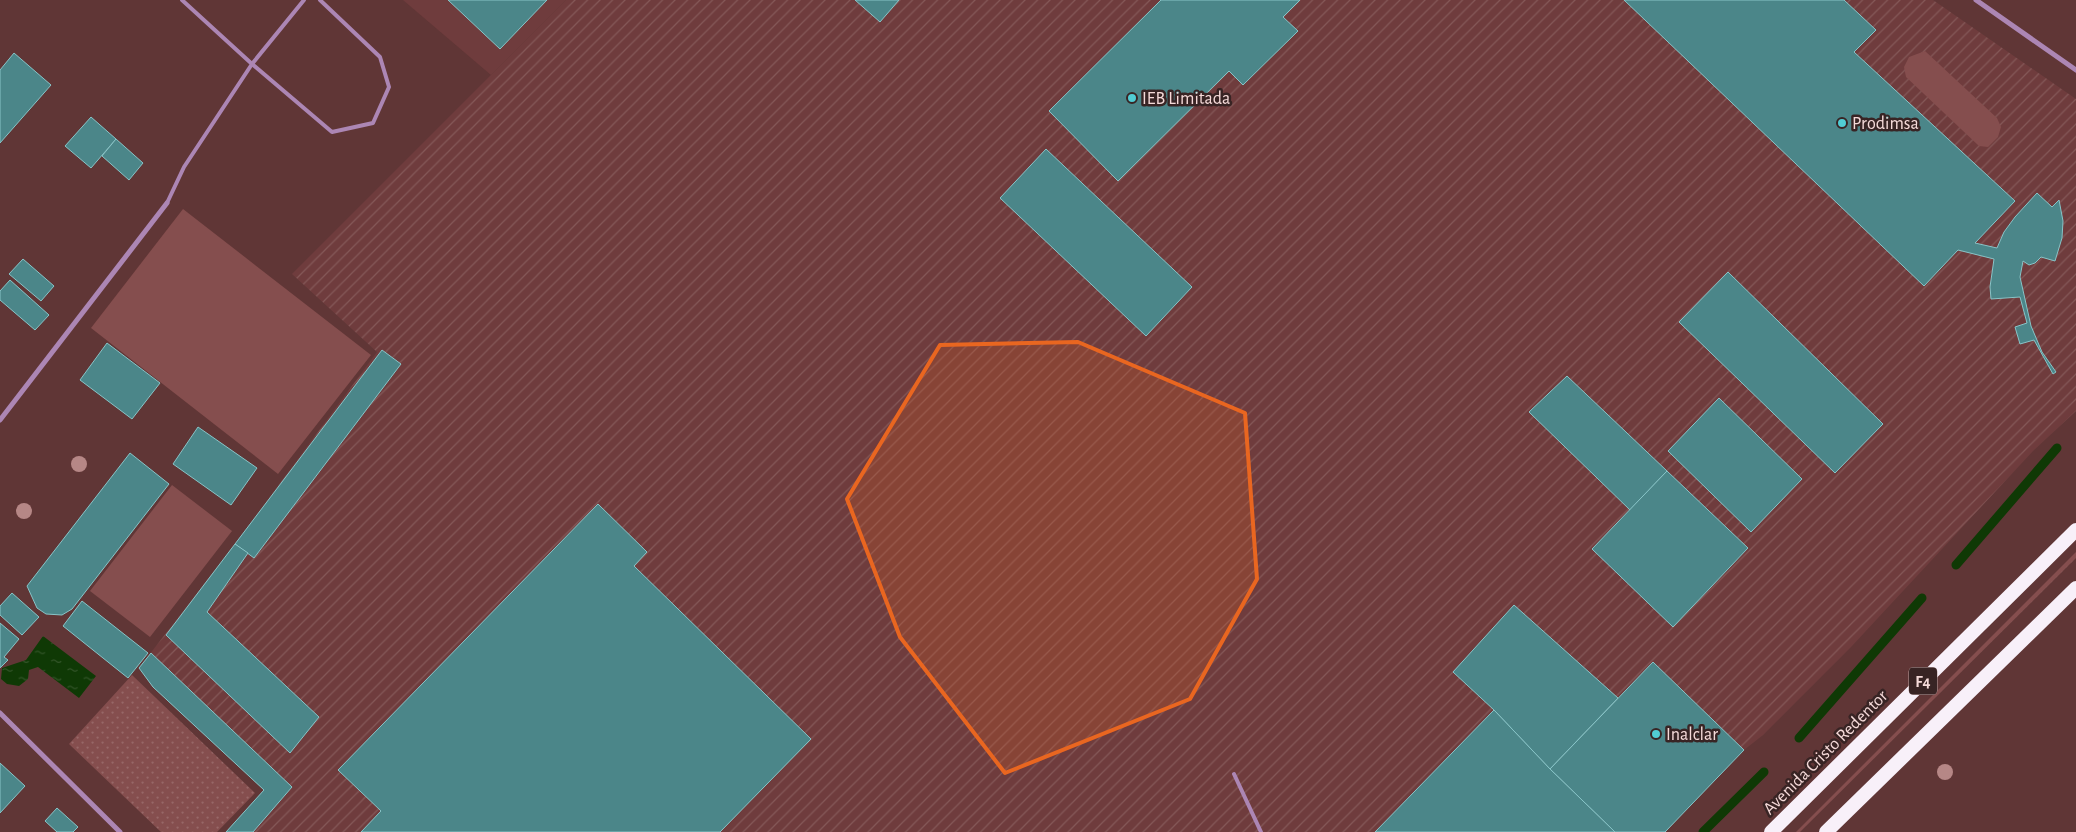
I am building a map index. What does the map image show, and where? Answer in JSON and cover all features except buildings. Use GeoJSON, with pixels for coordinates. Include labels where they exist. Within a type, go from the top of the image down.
{"type":"FeatureCollection","features":[{"type":"Feature","properties":{"kind":"highway","name":"Avenida Cristo Redentor"},"geometry":{"type":"LineString","coordinates":[[1771,832],[2076,530]]}},
{"type":"Feature","properties":{"kind":"highway","name":"F4"},"geometry":{"type":"LineString","coordinates":[[1826,832],[2076,588]]}},
{"type":"Feature","properties":{"kind":"street"},"geometry":{"type":"LineString","coordinates":[[1976,0],[2076,70]]}},
{"type":"Feature","properties":{"kind":"street"},"geometry":{"type":"LineString","coordinates":[[0,420],[166,202]]}},
{"type":"Feature","properties":{"kind":"street"},"geometry":{"type":"LineString","coordinates":[[0,713],[120,832]]}},
{"type":"Feature","properties":{"kind":"lane"},"geometry":{"type":"LineString","coordinates":[[182,0],[252,64],[332,132],[373,123],[389,87],[380,57],[320,0]]}},
{"type":"Feature","properties":{"kind":"lane"},"geometry":{"type":"LineString","coordinates":[[166,202],[184,167],[252,64],[304,0]]}},
{"type":"Feature","properties":{"kind":"lane"},"geometry":{"type":"LineString","coordinates":[[1234,774],[1261,832]]}},
{"type":"Feature","properties":{"kind":"highlighted area"},"geometry":{"type":"Polygon","coordinates":[[[1078,342],[1245,413],[1257,579],[1190,699],[1005,773],[900,637],[847,499],[940,345],[1078,342]]]}},
{"type":"Feature","properties":{"kind":"shaded area"},"geometry":{"type":"Polygon","coordinates":[[[403,0],[566,0],[491,75],[403,0]]]}},
{"type":"Feature","properties":{"kind":"shaded area"},"geometry":{"type":"Polygon","coordinates":[[[566,0],[1933,0],[2076,99],[2076,411],[2033,451],[1851,647],[1763,735],[1744,750],[1665,832],[226,832],[264,790],[153,687],[139,668],[235,544],[377,352],[292,274],[566,0]]]}},
{"type":"Feature","properties":{"kind":"shaded area"},"geometry":{"type":"Polygon","coordinates":[[[1925,51],[1997,118],[2001,127],[1998,137],[1988,147],[1979,146],[1906,77],[1904,67],[1909,57],[1925,51]]]}},
{"type":"Feature","properties":{"kind":"shaded area"},"geometry":{"type":"Polygon","coordinates":[[[183,209],[371,355],[278,474],[91,328],[183,209]]]}},
{"type":"Feature","properties":{"kind":"shaded area"},"geometry":{"type":"Polygon","coordinates":[[[172,485],[232,531],[150,637],[90,591],[172,485]]]}},
{"type":"Feature","properties":{"kind":"shaded area"},"geometry":{"type":"Polygon","coordinates":[[[2076,552],[2076,558],[1800,832],[1796,832],[2076,552]]]}},
{"type":"Feature","properties":{"kind":"shaded area"},"geometry":{"type":"Polygon","coordinates":[[[132,675],[255,793],[217,832],[161,832],[69,744],[132,675]]]}},
{"type":"Feature","properties":{"kind":"water"},"geometry":{"type":"Polygon","coordinates":[[[43,636],[96,676],[79,698],[38,667],[29,670],[28,679],[19,686],[7,684],[1,679],[2,668],[26,660],[43,636]]]}},
{"type":"Feature","properties":{"kind":"waterway"},"geometry":{"type":"LineString","coordinates":[[1956,565],[2057,448]]}},
{"type":"Feature","properties":{"kind":"waterway"},"geometry":{"type":"LineString","coordinates":[[1799,738],[1922,598]]}},
{"type":"Feature","properties":{"kind":"waterway"},"geometry":{"type":"LineString","coordinates":[[1703,832],[1764,772]]}},
{"type":"Feature","properties":{"kind":"place","name":"IEB Limitada"},"geometry":{"type":"Point","coordinates":[1132,98]}},
{"type":"Feature","properties":{"kind":"place","name":"Prodimsa"},"geometry":{"type":"Point","coordinates":[1842,123]}},
{"type":"Feature","properties":{"kind":"place","name":"Inalclar"},"geometry":{"type":"Point","coordinates":[1656,734]}}]}
